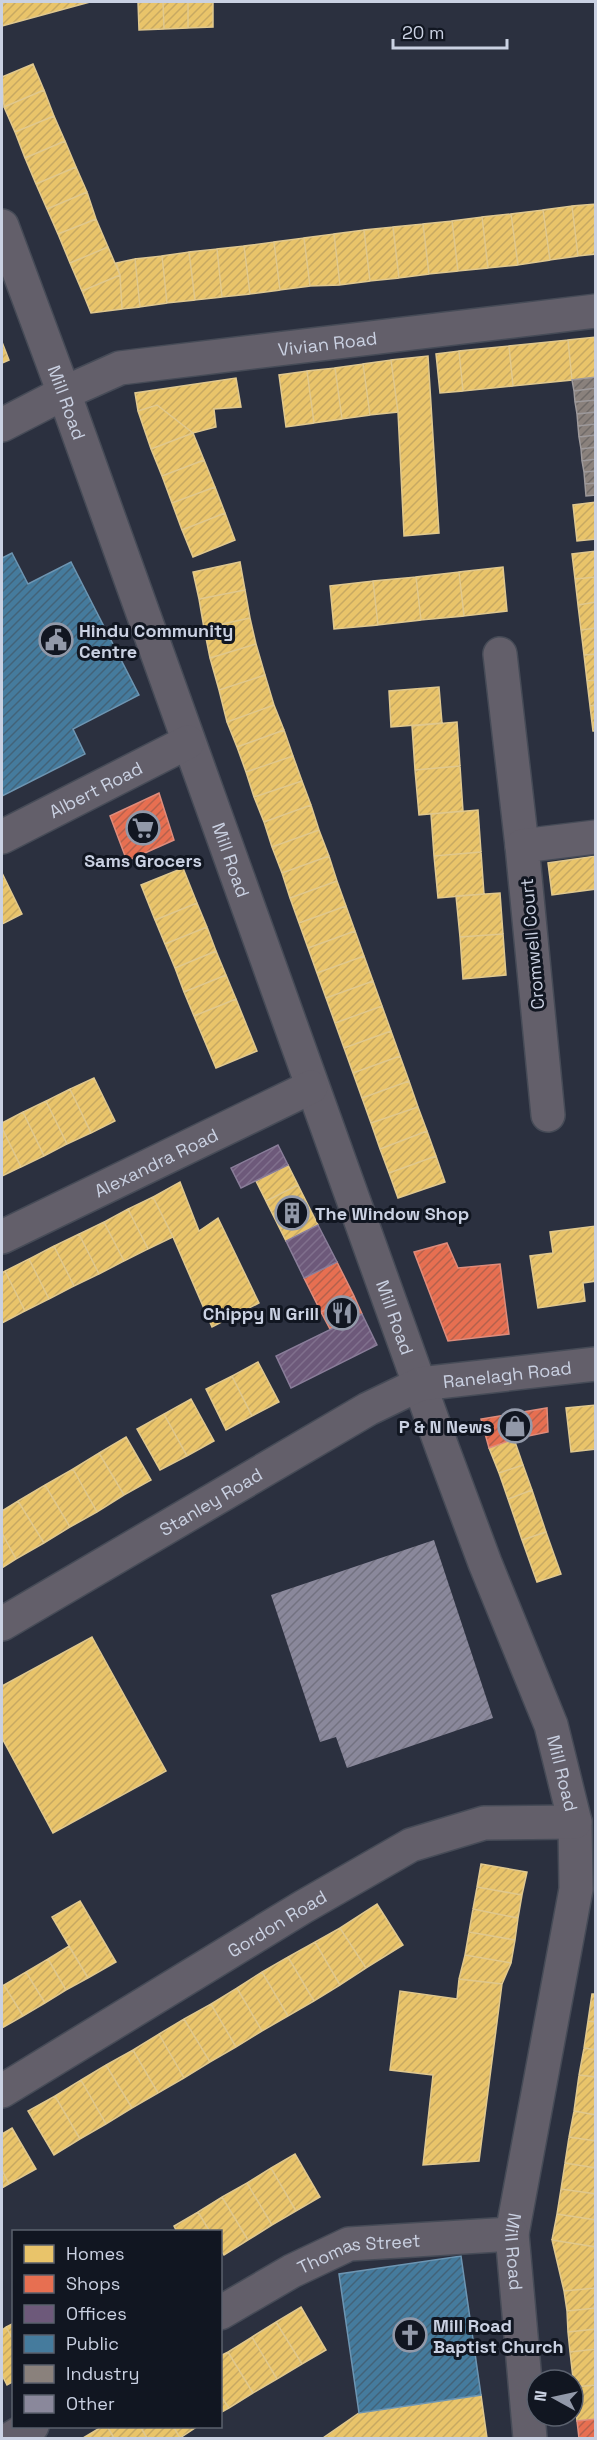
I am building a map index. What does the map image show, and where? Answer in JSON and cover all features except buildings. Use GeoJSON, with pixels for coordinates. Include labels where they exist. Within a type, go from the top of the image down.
{"type":"FeatureCollection","features":[{"type":"Feature","properties":{"kind":"street","name":"Mill Road"},"geometry":{"type":"LineString","coordinates":[[2,226],[64,393],[311,1087],[485,1563],[551,1725],[575,1822],[576,1889],[512,2235],[530,2439]]}},
{"type":"Feature","properties":{"kind":"street","name":"Vivian Road"},"geometry":{"type":"LineString","coordinates":[[2,425],[64,393],[120,368],[596,311]]}},
{"type":"Feature","properties":{"kind":"street","name":"Cromwell Court"},"geometry":{"type":"LineString","coordinates":[[500,654],[522,846],[548,1116]]}},
{"type":"Feature","properties":{"kind":"street","name":"Albert Road"},"geometry":{"type":"LineString","coordinates":[[2,837],[188,742]]}},
{"type":"Feature","properties":{"kind":"street"},"geometry":{"type":"LineString","coordinates":[[522,846],[596,837]]}},
{"type":"Feature","properties":{"kind":"street","name":"Alexandra Road"},"geometry":{"type":"LineString","coordinates":[[2,1237],[311,1087]]}},
{"type":"Feature","properties":{"kind":"street","name":"Ranelagh Road"},"geometry":{"type":"LineString","coordinates":[[420,1384],[596,1364]]}},
{"type":"Feature","properties":{"kind":"street","name":"Stanley Road"},"geometry":{"type":"LineString","coordinates":[[2,1624],[368,1409],[420,1384]]}},
{"type":"Feature","properties":{"kind":"street","name":"Gordon Road"},"geometry":{"type":"LineString","coordinates":[[2,2091],[303,1907],[411,1845],[484,1823],[575,1822]]}},
{"type":"Feature","properties":{"kind":"street","name":"Thomas Street"},"geometry":{"type":"LineString","coordinates":[[222,2312],[292,2271],[349,2244],[512,2235]]}},
{"type":"Feature","properties":{"kind":"street"},"geometry":{"type":"LineString","coordinates":[[12,2439],[30,2428]]}},
{"type":"Feature","properties":{"kind":"place","name":"Hindu Community Centre"},"geometry":{"type":"Point","coordinates":[56,640]}},
{"type":"Feature","properties":{"kind":"place","name":"Sams Grocers"},"geometry":{"type":"Point","coordinates":[143,828]}},
{"type":"Feature","properties":{"kind":"place","name":"The Window Shop"},"geometry":{"type":"Point","coordinates":[292,1213]}},
{"type":"Feature","properties":{"kind":"place","name":"Chippy N Grill"},"geometry":{"type":"Point","coordinates":[342,1313]}},
{"type":"Feature","properties":{"kind":"place","name":"P & N News"},"geometry":{"type":"Point","coordinates":[515,1426]}},
{"type":"Feature","properties":{"kind":"place","name":"Mill Road Baptist Church"},"geometry":{"type":"Point","coordinates":[410,2335]}}]}
